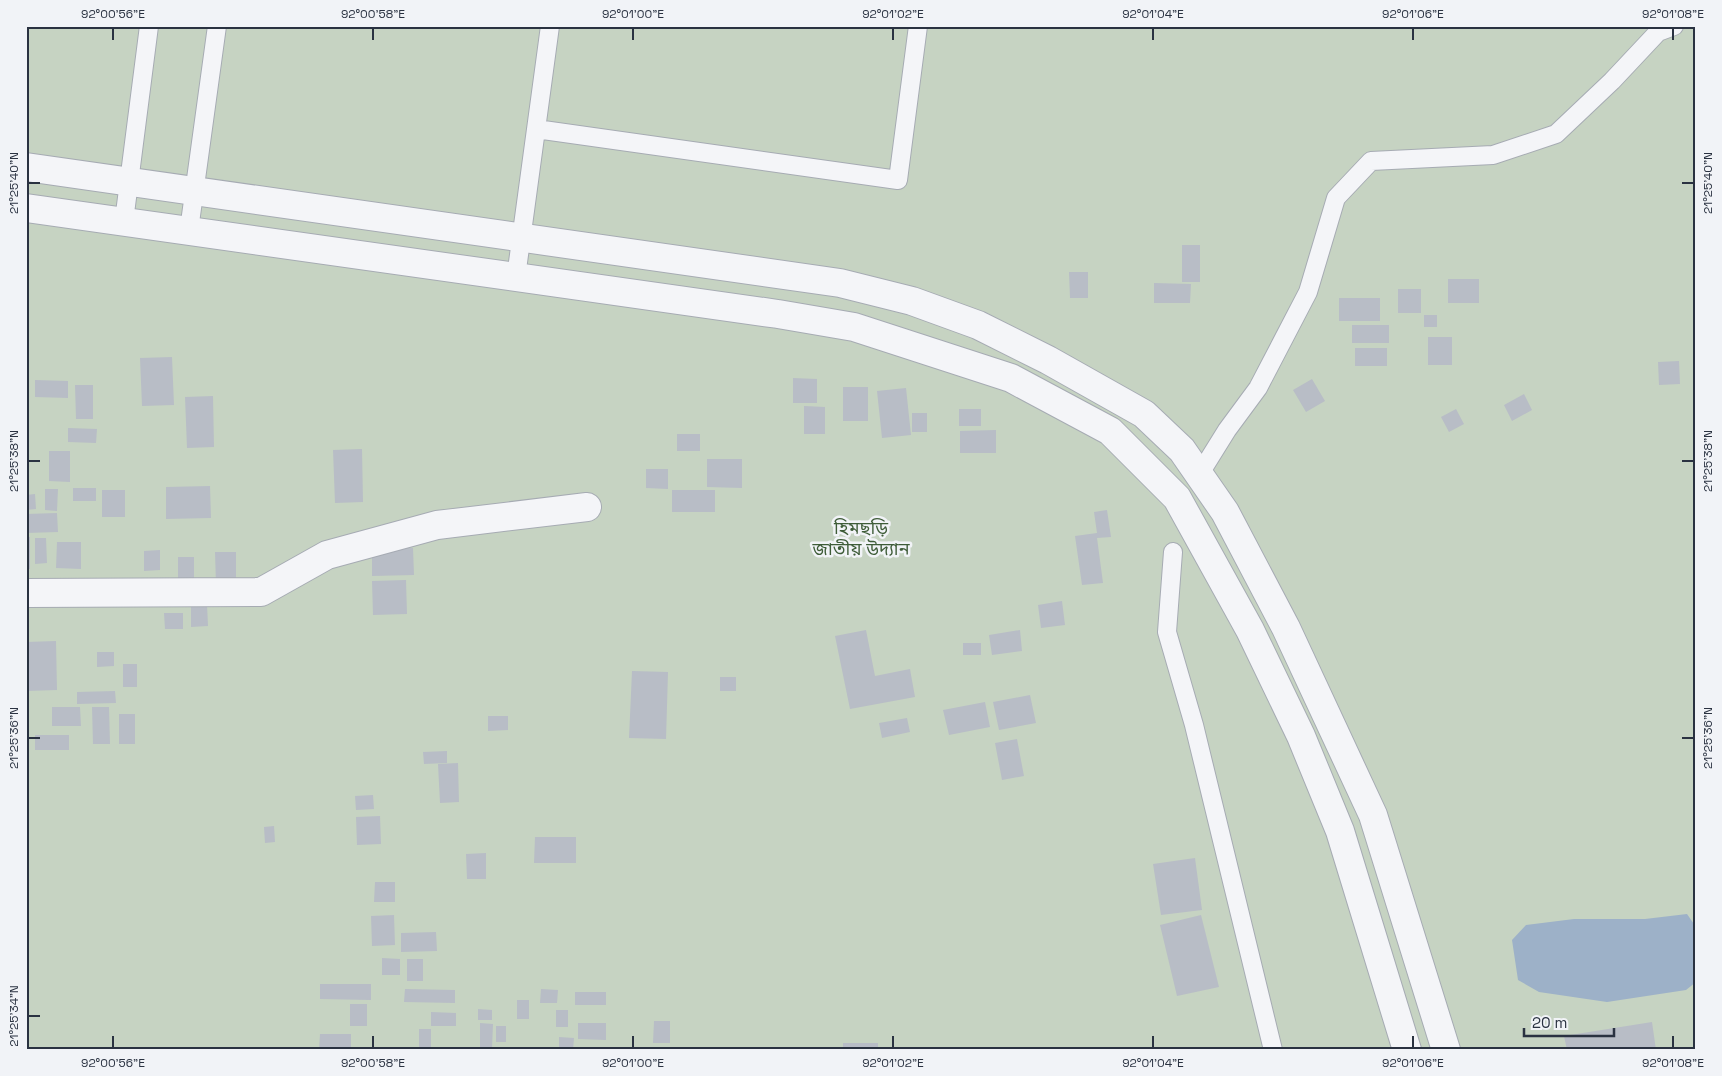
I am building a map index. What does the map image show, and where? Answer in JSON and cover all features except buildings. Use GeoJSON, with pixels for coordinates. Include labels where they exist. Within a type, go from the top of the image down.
{"type":"FeatureCollection","features":[{"type":"Feature","properties":{"kind":"street"},"geometry":{"type":"LineString","coordinates":[[26,167],[840,283],[912,301],[978,325],[1048,360],[1144,414],[1182,450],[1225,512],[1286,628],[1373,815],[1446,1050]]}},
{"type":"Feature","properties":{"kind":"street"},"geometry":{"type":"LineString","coordinates":[[26,208],[778,314],[854,327],[1011,378],[1110,431],[1177,498],[1250,630],[1301,736],[1340,831],[1407,1050]]}},
{"type":"Feature","properties":{"kind":"street"},"geometry":{"type":"LineString","coordinates":[[26,593],[262,592],[327,555],[438,525],[587,507]]}},
{"type":"Feature","properties":{"kind":"lane"},"geometry":{"type":"LineString","coordinates":[[124,221],[150,26]]}},
{"type":"Feature","properties":{"kind":"lane"},"geometry":{"type":"LineString","coordinates":[[189,230],[217,26]]}},
{"type":"Feature","properties":{"kind":"lane"},"geometry":{"type":"LineString","coordinates":[[516,277],[550,26]]}},
{"type":"Feature","properties":{"kind":"lane"},"geometry":{"type":"LineString","coordinates":[[536,129],[898,180],[918,26]]}},
{"type":"Feature","properties":{"kind":"lane"},"geometry":{"type":"LineString","coordinates":[[1199,475],[1227,430],[1258,388],[1308,292],[1336,198],[1371,161],[1493,155],[1556,134],[1612,82],[1658,32],[1674,26]]}},
{"type":"Feature","properties":{"kind":"lane"},"geometry":{"type":"LineString","coordinates":[[1173,552],[1167,632],[1194,725],[1273,1050]]}},
{"type":"Feature","properties":{"kind":"green space","name":"হিমছড়ি জাতীয় উদ্যান"},"geometry":{"type":"Polygon","coordinates":[[[26,26],[1696,26],[1696,1050],[26,1050],[26,26]]]}},
{"type":"Feature","properties":{"kind":"water"},"geometry":{"type":"Polygon","coordinates":[[[1687,914],[1696,927],[1696,982],[1686,990],[1607,1002],[1539,992],[1518,980],[1512,940],[1526,925],[1574,919],[1645,919],[1687,914]]]}}]}
